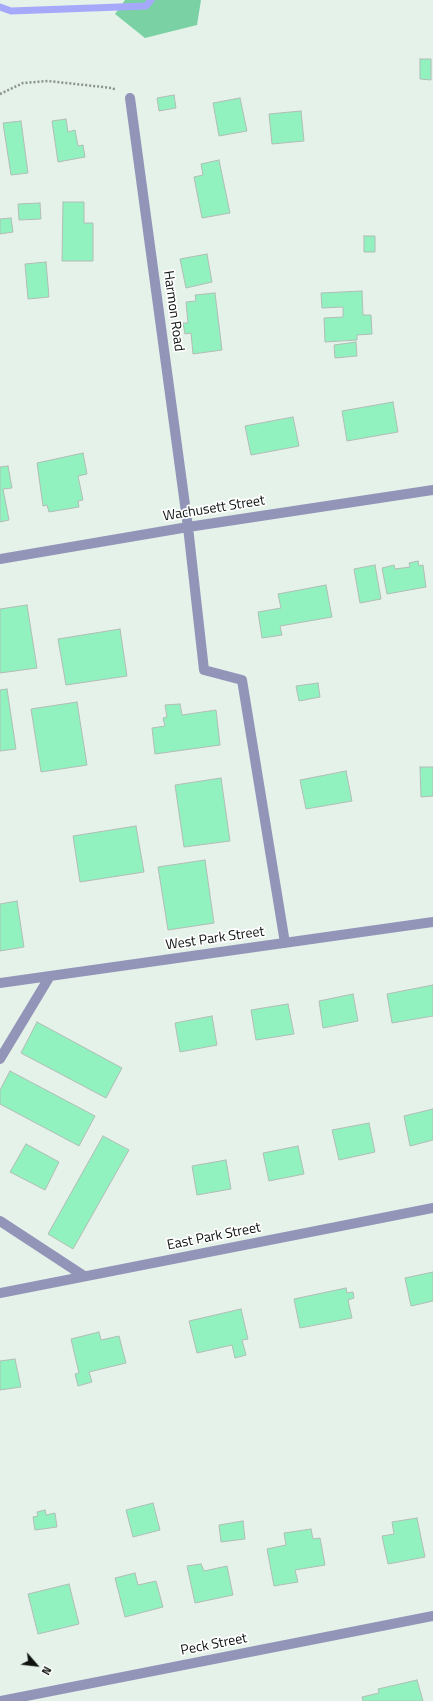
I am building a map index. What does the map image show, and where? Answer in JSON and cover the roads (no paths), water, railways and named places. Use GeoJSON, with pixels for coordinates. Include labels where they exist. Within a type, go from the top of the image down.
{"type":"FeatureCollection","features":[{"type":"Feature","properties":{"kind":"street","name":"Harmon Road"},"geometry":{"type":"LineString","coordinates":[[130,98],[188,527],[204,670],[242,680],[285,943]]}},
{"type":"Feature","properties":{"kind":"street","name":"Wachusett Street"},"geometry":{"type":"LineString","coordinates":[[0,559],[188,527],[433,490]]}},
{"type":"Feature","properties":{"kind":"street","name":"West Park Street"},"geometry":{"type":"LineString","coordinates":[[0,983],[433,922]]}},
{"type":"Feature","properties":{"kind":"street"},"geometry":{"type":"LineString","coordinates":[[0,1059],[50,976]]}},
{"type":"Feature","properties":{"kind":"street","name":"East Park Street"},"geometry":{"type":"LineString","coordinates":[[0,1293],[433,1208]]}},
{"type":"Feature","properties":{"kind":"street"},"geometry":{"type":"LineString","coordinates":[[0,1221],[84,1276]]}},
{"type":"Feature","properties":{"kind":"street","name":"Peck Street"},"geometry":{"type":"LineString","coordinates":[[1,1701],[433,1616]]}},
{"type":"Feature","properties":{"kind":"waterway"},"geometry":{"type":"LineString","coordinates":[[0,7],[11,11],[146,6],[151,0]]}}]}
